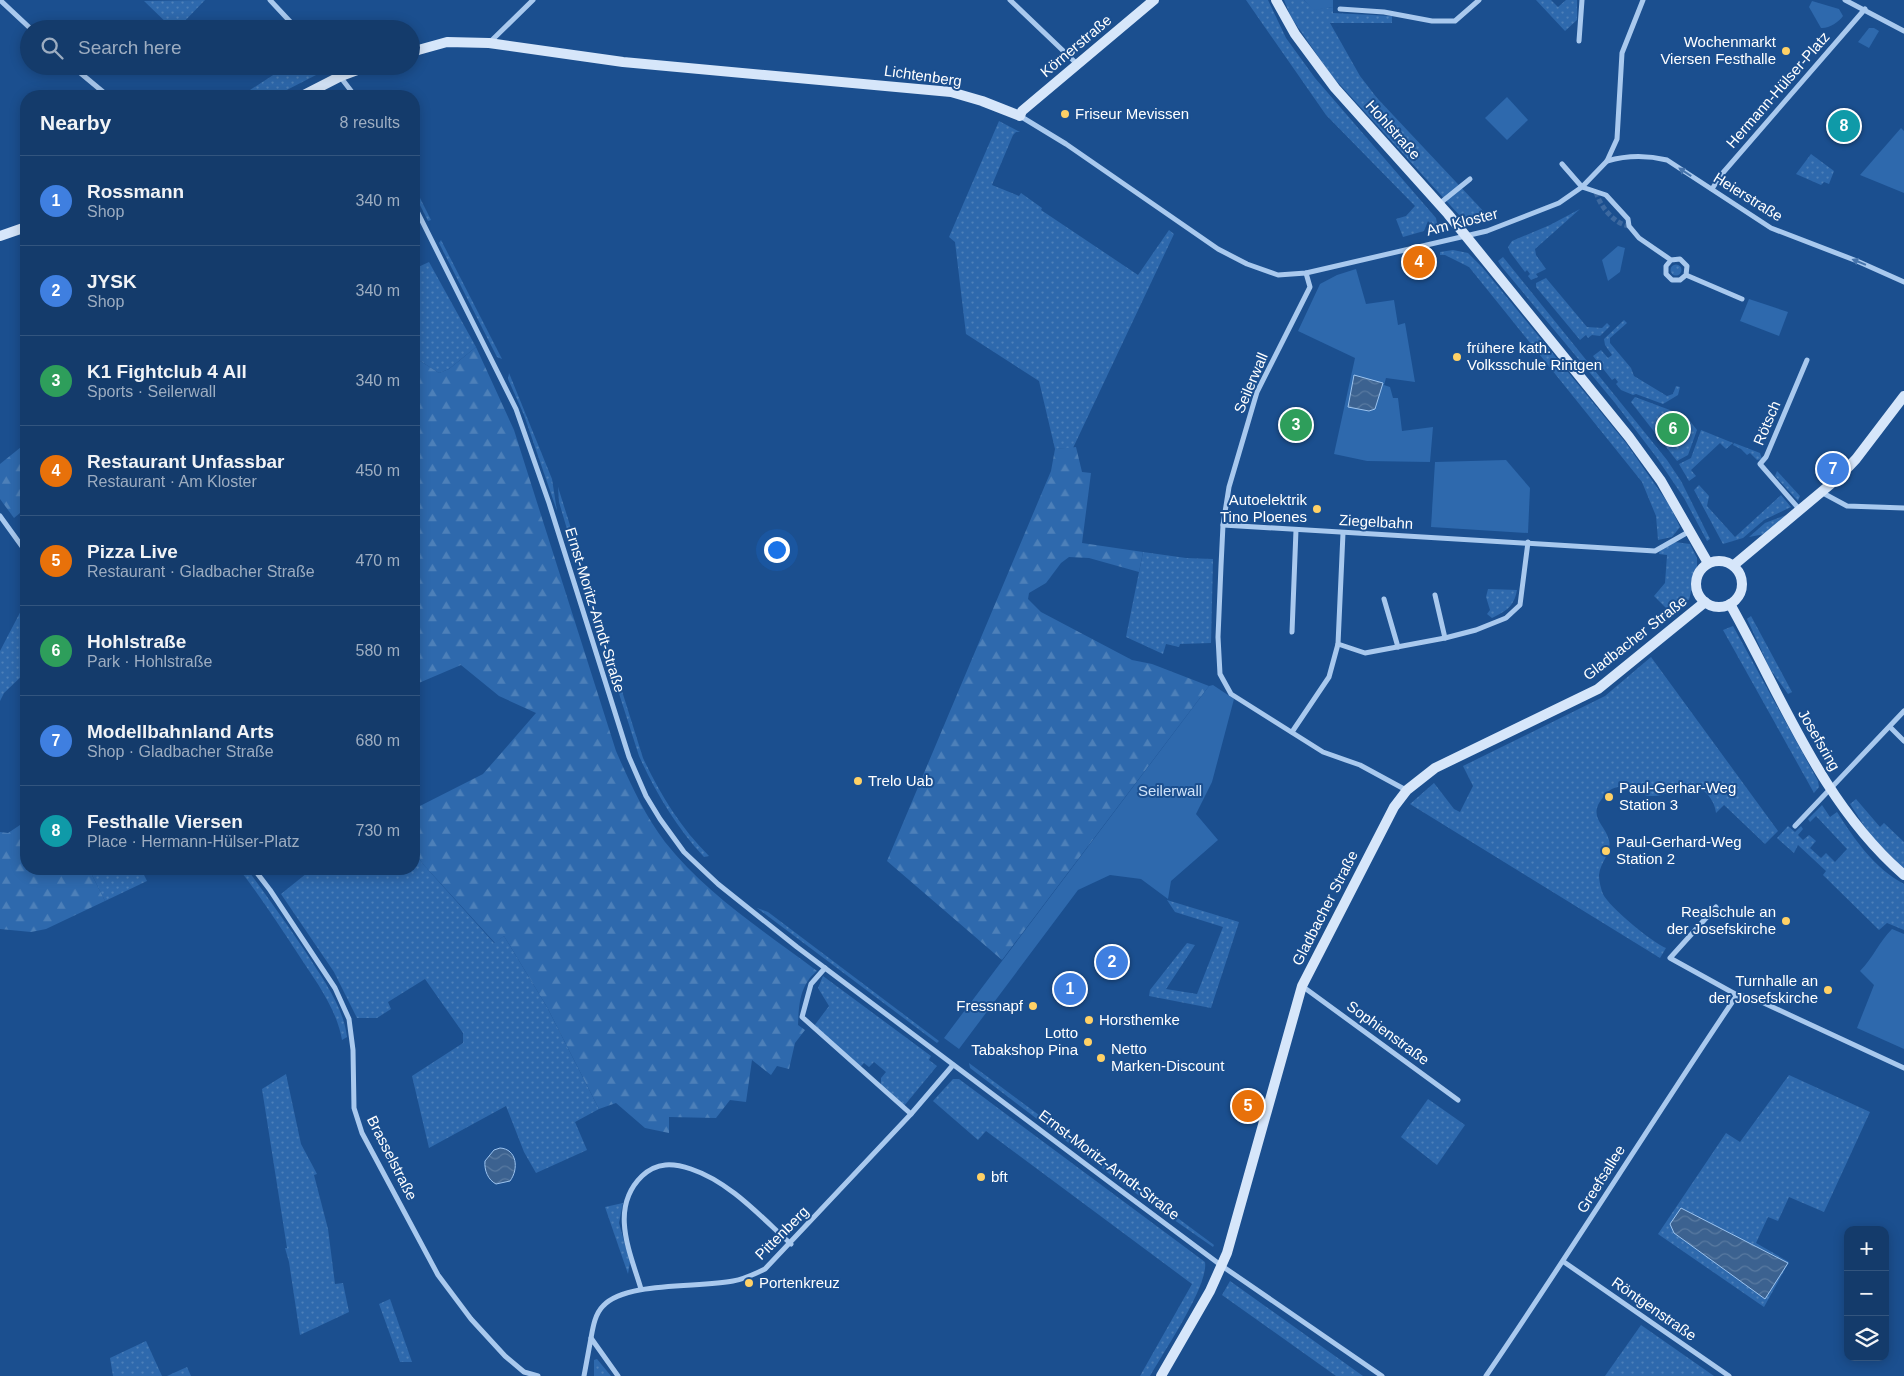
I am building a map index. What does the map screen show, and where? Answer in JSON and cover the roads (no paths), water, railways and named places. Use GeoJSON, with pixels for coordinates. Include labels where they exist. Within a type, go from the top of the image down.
{"type":"FeatureCollection","features":[{"type":"Feature","properties":{"kind":"main road","name":"Körnerstraße"},"geometry":{"type":"LineString","coordinates":[[1020,116],[1022,111],[1154,0]]}},
{"type":"Feature","properties":{"kind":"main road","name":"Hohlstraße"},"geometry":{"type":"LineString","coordinates":[[1276,0],[1295,34],[1324,74],[1466,236],[1630,437],[1661,481],[1708,563]]}},
{"type":"Feature","properties":{"kind":"main road","name":"Lichtenberg"},"geometry":{"type":"LineString","coordinates":[[420,50],[447,42],[489,43],[623,62],[951,92],[982,101],[1020,116]]}},
{"type":"Feature","properties":{"kind":"main road"},"geometry":{"type":"LineString","coordinates":[[314,90],[341,76]]}},
{"type":"Feature","properties":{"kind":"main road"},"geometry":{"type":"LineString","coordinates":[[0,236],[20,229]]}},
{"type":"Feature","properties":{"kind":"main road"},"geometry":{"type":"LineString","coordinates":[[1734,565],[1801,511],[1856,459],[1904,396]]}},
{"type":"Feature","properties":{"kind":"main road"},"geometry":{"type":"LineString","coordinates":[[1721,561],[1734,565],[1739,571],[1742,586],[1741,593],[1730,604],[1717,607],[1705,602],[1697,589],[1698,574],[1708,563],[1721,561]]}},
{"type":"Feature","properties":{"kind":"main road","name":"Gladbacher Straße"},"geometry":{"type":"LineString","coordinates":[[1161,1376],[1210,1291],[1222,1266],[1253,1166],[1302,986],[1394,808],[1407,790],[1443,764],[1598,689],[1705,602]]}},
{"type":"Feature","properties":{"kind":"main road","name":"Josefsring"},"geometry":{"type":"LineString","coordinates":[[1730,604],[1803,744],[1830,788],[1855,824],[1880,853],[1904,875]]}},
{"type":"Feature","properties":{"kind":"street"},"geometry":{"type":"LineString","coordinates":[[0,0],[21,20]]}},
{"type":"Feature","properties":{"kind":"street"},"geometry":{"type":"LineString","coordinates":[[270,0],[289,20]]}},
{"type":"Feature","properties":{"kind":"street"},"geometry":{"type":"LineString","coordinates":[[489,43],[533,0]]}},
{"type":"Feature","properties":{"kind":"street"},"geometry":{"type":"LineString","coordinates":[[1010,0],[1078,64]]}},
{"type":"Feature","properties":{"kind":"street"},"geometry":{"type":"LineString","coordinates":[[1340,9],[1384,12],[1432,20],[1455,21],[1479,0]]}},
{"type":"Feature","properties":{"kind":"street"},"geometry":{"type":"LineString","coordinates":[[1579,41],[1582,0]]}},
{"type":"Feature","properties":{"kind":"street"},"geometry":{"type":"LineString","coordinates":[[1607,161],[1617,139],[1622,53],[1643,0]]}},
{"type":"Feature","properties":{"kind":"street"},"geometry":{"type":"LineString","coordinates":[[1845,0],[1904,31]]}},
{"type":"Feature","properties":{"kind":"street","name":"Hermann-Hülser-Platz"},"geometry":{"type":"LineString","coordinates":[[1712,189],[1721,175],[1865,9]]}},
{"type":"Feature","properties":{"kind":"street"},"geometry":{"type":"LineString","coordinates":[[83,75],[101,90]]}},
{"type":"Feature","properties":{"kind":"street"},"geometry":{"type":"LineString","coordinates":[[341,76],[351,90]]}},
{"type":"Feature","properties":{"kind":"street","name":"Lichtenberg"},"geometry":{"type":"LineString","coordinates":[[1020,116],[1066,144],[1218,249],[1247,264],[1278,275],[1306,273]]}},
{"type":"Feature","properties":{"kind":"street","name":"Heierstraße"},"geometry":{"type":"LineString","coordinates":[[1607,161],[1623,156],[1650,156],[1667,160],[1771,228],[1857,260],[1904,282]]}},
{"type":"Feature","properties":{"kind":"street","name":"Am Kloster"},"geometry":{"type":"LineString","coordinates":[[1306,273],[1466,236],[1522,219],[1558,203],[1582,186],[1607,161]]}},
{"type":"Feature","properties":{"kind":"street"},"geometry":{"type":"LineString","coordinates":[[1562,164],[1582,186],[1606,195],[1628,219],[1629,226],[1639,238],[1671,260],[1680,259],[1687,266],[1686,275],[1680,280],[1672,280],[1666,274],[1666,266],[1671,260]]}},
{"type":"Feature","properties":{"kind":"street"},"geometry":{"type":"LineString","coordinates":[[1438,204],[1470,179]]}},
{"type":"Feature","properties":{"kind":"street","name":"Ernst-Moritz-Arndt-Straße"},"geometry":{"type":"LineString","coordinates":[[420,218],[516,409],[549,503],[629,757],[646,796],[674,838],[705,872],[825,968],[1222,1266],[1382,1376]]}},
{"type":"Feature","properties":{"kind":"street","name":"Seilerwall"},"geometry":{"type":"LineString","coordinates":[[1306,273],[1310,287],[1257,392],[1229,486],[1223,525],[1218,637],[1220,674],[1231,694],[1323,752],[1360,765],[1407,790]]}},
{"type":"Feature","properties":{"kind":"street"},"geometry":{"type":"LineString","coordinates":[[1686,275],[1742,299]]}},
{"type":"Feature","properties":{"kind":"street","name":"Rötsch"},"geometry":{"type":"LineString","coordinates":[[1801,511],[1760,464],[1766,457],[1807,360]]}},
{"type":"Feature","properties":{"kind":"street"},"geometry":{"type":"LineString","coordinates":[[1821,492],[1848,506],[1904,508]]}},
{"type":"Feature","properties":{"kind":"street"},"geometry":{"type":"LineString","coordinates":[[0,516],[20,544]]}},
{"type":"Feature","properties":{"kind":"street","name":"Ziegelbahn"},"geometry":{"type":"LineString","coordinates":[[1223,525],[1655,551],[1691,531]]}},
{"type":"Feature","properties":{"kind":"street"},"geometry":{"type":"LineString","coordinates":[[1292,632],[1296,530]]}},
{"type":"Feature","properties":{"kind":"street"},"geometry":{"type":"LineString","coordinates":[[1292,732],[1329,676],[1338,644],[1343,533]]}},
{"type":"Feature","properties":{"kind":"street"},"geometry":{"type":"LineString","coordinates":[[1338,644],[1365,654],[1445,638],[1476,630],[1506,618],[1520,606],[1528,542]]}},
{"type":"Feature","properties":{"kind":"street"},"geometry":{"type":"LineString","coordinates":[[1435,595],[1445,638]]}},
{"type":"Feature","properties":{"kind":"street"},"geometry":{"type":"LineString","coordinates":[[1384,600],[1398,647]]}},
{"type":"Feature","properties":{"kind":"street"},"geometry":{"type":"LineString","coordinates":[[1795,826],[1904,711]]}},
{"type":"Feature","properties":{"kind":"street"},"geometry":{"type":"LineString","coordinates":[[1890,727],[1904,741]]}},
{"type":"Feature","properties":{"kind":"street","name":"Brasselstraße"},"geometry":{"type":"LineString","coordinates":[[259,875],[330,981],[349,1019],[353,1050],[354,1108],[362,1133],[438,1275],[471,1319],[505,1356],[524,1372],[538,1376]]}},
{"type":"Feature","properties":{"kind":"street"},"geometry":{"type":"LineString","coordinates":[[1716,907],[1670,958],[1737,995],[1754,998],[1904,1068]]}},
{"type":"Feature","properties":{"kind":"street"},"geometry":{"type":"LineString","coordinates":[[825,968],[811,984],[802,1017],[911,1114]]}},
{"type":"Feature","properties":{"kind":"street","name":"Sophienstraße"},"geometry":{"type":"LineString","coordinates":[[1302,986],[1458,1100]]}},
{"type":"Feature","properties":{"kind":"street","name":"Greefsallee"},"geometry":{"type":"LineString","coordinates":[[1486,1376],[1564,1262],[1668,1096],[1737,995]]}},
{"type":"Feature","properties":{"kind":"street","name":"Pittenberg"},"geometry":{"type":"LineString","coordinates":[[584,1376],[594,1322],[602,1307],[612,1298],[641,1289],[732,1282],[752,1276],[765,1269],[791,1244],[911,1114],[953,1065]]}},
{"type":"Feature","properties":{"kind":"street"},"geometry":{"type":"LineString","coordinates":[[641,1289],[624,1230],[623,1209],[633,1185],[649,1170],[668,1163],[693,1169],[734,1192],[791,1244]]}},
{"type":"Feature","properties":{"kind":"street","name":"Röntgenstraße"},"geometry":{"type":"LineString","coordinates":[[1564,1262],[1729,1376]]}},
{"type":"Feature","properties":{"kind":"street"},"geometry":{"type":"LineString","coordinates":[[591,1338],[618,1376]]}},
{"type":"Feature","properties":{"kind":"water"},"geometry":{"type":"Polygon","coordinates":[[[1354,375],[1383,383],[1375,409],[1369,411],[1348,407],[1354,375]]]}},
{"type":"Feature","properties":{"kind":"water"},"geometry":{"type":"Polygon","coordinates":[[[506,1149],[513,1156],[515,1171],[510,1181],[496,1184],[487,1174],[485,1161],[494,1150],[506,1149]]]}},
{"type":"Feature","properties":{"kind":"water"},"geometry":{"type":"Polygon","coordinates":[[[1681,1208],[1788,1263],[1765,1299],[1674,1233],[1670,1224],[1681,1208]]]}},
{"type":"Feature","properties":{"kind":"tunnel"},"geometry":{"type":"LineString","coordinates":[[1596,192],[1608,213],[1618,222],[1629,226]]}},
{"type":"Feature","properties":{"kind":"place","name":"Wochenmarkt Viersen Festhalle"},"geometry":{"type":"Point","coordinates":[1786,51]}},
{"type":"Feature","properties":{"kind":"place","name":"Friseur Mevissen"},"geometry":{"type":"Point","coordinates":[1065,114]}},
{"type":"Feature","properties":{"kind":"place","name":"Festhalle Viersen"},"geometry":{"type":"Point","coordinates":[1844,126]}},
{"type":"Feature","properties":{"kind":"place","name":"Restaurant Unfassbar"},"geometry":{"type":"Point","coordinates":[1419,262]}},
{"type":"Feature","properties":{"kind":"place","name":"frühere kath. Volksschule Rintgen"},"geometry":{"type":"Point","coordinates":[1457,357]}},
{"type":"Feature","properties":{"kind":"place","name":"K1 Fightclub 4 All"},"geometry":{"type":"Point","coordinates":[1296,425]}},
{"type":"Feature","properties":{"kind":"place","name":"Hohlstraße"},"geometry":{"type":"Point","coordinates":[1673,429]}},
{"type":"Feature","properties":{"kind":"place","name":"Modellbahnland Arts"},"geometry":{"type":"Point","coordinates":[1833,469]}},
{"type":"Feature","properties":{"kind":"place","name":"Autoelektrik Tino Ploenes"},"geometry":{"type":"Point","coordinates":[1317,509]}},
{"type":"Feature","properties":{"kind":"place","name":"Trelo Uab"},"geometry":{"type":"Point","coordinates":[858,781]}},
{"type":"Feature","properties":{"kind":"place","name":"Paul-Gerhar-Weg Station 3"},"geometry":{"type":"Point","coordinates":[1609,797]}},
{"type":"Feature","properties":{"kind":"place","name":"Paul-Gerhard-Weg Station 2"},"geometry":{"type":"Point","coordinates":[1606,851]}},
{"type":"Feature","properties":{"kind":"place","name":"Realschule an der Josefskirche"},"geometry":{"type":"Point","coordinates":[1786,921]}},
{"type":"Feature","properties":{"kind":"place","name":"JYSK"},"geometry":{"type":"Point","coordinates":[1112,962]}},
{"type":"Feature","properties":{"kind":"place","name":"Rossmann"},"geometry":{"type":"Point","coordinates":[1070,989]}},
{"type":"Feature","properties":{"kind":"place","name":"Turnhalle an der Josefskirche"},"geometry":{"type":"Point","coordinates":[1828,990]}},
{"type":"Feature","properties":{"kind":"place","name":"Fressnapf"},"geometry":{"type":"Point","coordinates":[1033,1006]}},
{"type":"Feature","properties":{"kind":"place","name":"Horsthemke"},"geometry":{"type":"Point","coordinates":[1089,1020]}},
{"type":"Feature","properties":{"kind":"place","name":"Lotto Tabakshop Pina"},"geometry":{"type":"Point","coordinates":[1088,1042]}},
{"type":"Feature","properties":{"kind":"place","name":"Netto Marken-Discount"},"geometry":{"type":"Point","coordinates":[1101,1058]}},
{"type":"Feature","properties":{"kind":"place","name":"Pizza Live"},"geometry":{"type":"Point","coordinates":[1248,1106]}},
{"type":"Feature","properties":{"kind":"place","name":"bft"},"geometry":{"type":"Point","coordinates":[981,1177]}},
{"type":"Feature","properties":{"kind":"place","name":"Portenkreuz"},"geometry":{"type":"Point","coordinates":[749,1283]}}]}
